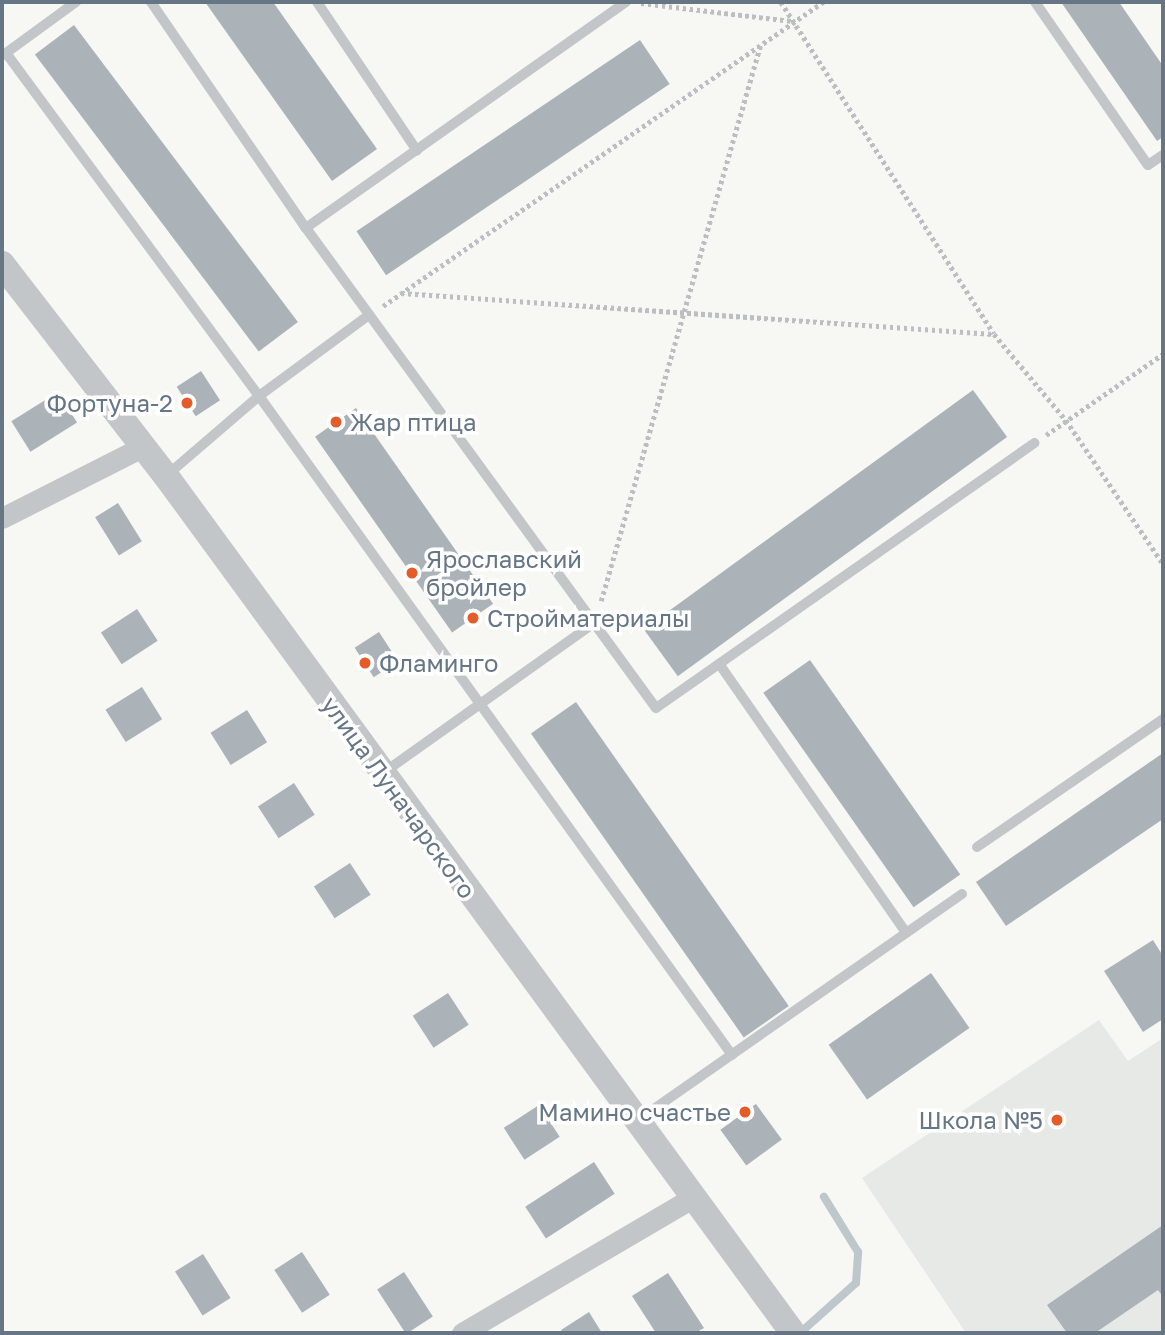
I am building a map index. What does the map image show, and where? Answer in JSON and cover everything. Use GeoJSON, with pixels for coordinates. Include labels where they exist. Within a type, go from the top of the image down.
{"type":"FeatureCollection","features":[{"type":"Feature","properties":{"kind":"street","name":"улица Луначарского"},"geometry":{"type":"LineString","coordinates":[[2,264],[144,446],[635,1122],[793,1333]]}},
{"type":"Feature","properties":{"kind":"street"},"geometry":{"type":"LineString","coordinates":[[2,518],[144,446]]}},
{"type":"Feature","properties":{"kind":"street"},"geometry":{"type":"LineString","coordinates":[[462,1333],[692,1198]]}},
{"type":"Feature","properties":{"kind":"lane"},"geometry":{"type":"LineString","coordinates":[[76,2],[4,54],[259,396],[732,1055]]}},
{"type":"Feature","properties":{"kind":"lane"},"geometry":{"type":"LineString","coordinates":[[151,2],[306,228],[656,708],[1034,443]]}},
{"type":"Feature","properties":{"kind":"lane"},"geometry":{"type":"LineString","coordinates":[[317,2],[417,151]]}},
{"type":"Feature","properties":{"kind":"lane"},"geometry":{"type":"LineString","coordinates":[[306,228],[626,2]]}},
{"type":"Feature","properties":{"kind":"lane"},"geometry":{"type":"LineString","coordinates":[[1034,2],[1148,165],[1163,155]]}},
{"type":"Feature","properties":{"kind":"lane"},"geometry":{"type":"LineString","coordinates":[[166,476],[259,396],[369,315]]}},
{"type":"Feature","properties":{"kind":"lane"},"geometry":{"type":"LineString","coordinates":[[383,774],[482,706],[594,623]]}},
{"type":"Feature","properties":{"kind":"lane"},"geometry":{"type":"LineString","coordinates":[[720,665],[906,933]]}},
{"type":"Feature","properties":{"kind":"lane"},"geometry":{"type":"LineString","coordinates":[[977,847],[1163,719]]}},
{"type":"Feature","properties":{"kind":"lane"},"geometry":{"type":"LineString","coordinates":[[635,1122],[962,894]]}},
{"type":"Feature","properties":{"kind":"path"},"geometry":{"type":"LineString","coordinates":[[633,2],[792,21]]}},
{"type":"Feature","properties":{"kind":"path"},"geometry":{"type":"LineString","coordinates":[[781,2],[994,334],[1066,420],[1163,564]]}},
{"type":"Feature","properties":{"kind":"path"},"geometry":{"type":"LineString","coordinates":[[369,315],[823,2]]}},
{"type":"Feature","properties":{"kind":"path"},"geometry":{"type":"LineString","coordinates":[[594,623],[681,312],[761,43]]}},
{"type":"Feature","properties":{"kind":"path"},"geometry":{"type":"LineString","coordinates":[[401,293],[994,334]]}},
{"type":"Feature","properties":{"kind":"path"},"geometry":{"type":"LineString","coordinates":[[1034,443],[1163,354]]}},
{"type":"Feature","properties":{"kind":"shaded area","name":"Школа №5"},"geometry":{"type":"Polygon","coordinates":[[[1099,1020],[1128,1061],[1163,1038],[1163,1333],[966,1333],[862,1178],[1099,1020]]]}},
{"type":"Feature","properties":{"kind":"building"},"geometry":{"type":"Polygon","coordinates":[[[205,2],[273,2],[377,149],[332,181],[205,2]]]}},
{"type":"Feature","properties":{"kind":"building"},"geometry":{"type":"Polygon","coordinates":[[[1061,2],[1119,2],[1163,66],[1163,137],[1157,141],[1061,2]]]}},
{"type":"Feature","properties":{"kind":"building"},"geometry":{"type":"Polygon","coordinates":[[[74,25],[298,322],[259,352],[35,54],[74,25]]]}},
{"type":"Feature","properties":{"kind":"building"},"geometry":{"type":"Polygon","coordinates":[[[640,40],[670,84],[386,275],[356,231],[640,40]]]}},
{"type":"Feature","properties":{"kind":"building"},"geometry":{"type":"Polygon","coordinates":[[[201,371],[220,400],[196,416],[177,387],[201,371]]]}},
{"type":"Feature","properties":{"kind":"building"},"geometry":{"type":"Polygon","coordinates":[[[973,390],[1007,437],[678,676],[644,629],[973,390]]]}},
{"type":"Feature","properties":{"kind":"building"},"geometry":{"type":"Polygon","coordinates":[[[58,392],[77,423],[30,452],[11,421],[58,392]]]}},
{"type":"Feature","properties":{"kind":"building"},"geometry":{"type":"Polygon","coordinates":[[[356,408],[493,604],[452,632],[315,437],[356,408]]]}},
{"type":"Feature","properties":{"kind":"building"},"geometry":{"type":"Polygon","coordinates":[[[118,503],[142,541],[119,555],[95,517],[118,503]]]}},
{"type":"Feature","properties":{"kind":"building"},"geometry":{"type":"Polygon","coordinates":[[[137,609],[158,641],[122,664],[101,632],[137,609]]]}},
{"type":"Feature","properties":{"kind":"building"},"geometry":{"type":"Polygon","coordinates":[[[379,632],[398,661],[374,677],[355,648],[379,632]]]}},
{"type":"Feature","properties":{"kind":"building"},"geometry":{"type":"Polygon","coordinates":[[[810,660],[960,875],[914,907],[763,693],[810,660]]]}},
{"type":"Feature","properties":{"kind":"building"},"geometry":{"type":"Polygon","coordinates":[[[142,687],[162,719],[126,742],[106,710],[142,687]]]}},
{"type":"Feature","properties":{"kind":"building"},"geometry":{"type":"Polygon","coordinates":[[[576,702],[789,1006],[744,1037],[531,734],[576,702]]]}},
{"type":"Feature","properties":{"kind":"building"},"geometry":{"type":"Polygon","coordinates":[[[247,710],[267,742],[231,765],[211,733],[247,710]]]}},
{"type":"Feature","properties":{"kind":"building"},"geometry":{"type":"Polygon","coordinates":[[[1163,753],[1163,819],[1006,926],[976,882],[1163,753]]]}},
{"type":"Feature","properties":{"kind":"building"},"geometry":{"type":"Polygon","coordinates":[[[294,783],[315,815],[279,838],[258,806],[294,783]]]}},
{"type":"Feature","properties":{"kind":"building"},"geometry":{"type":"Polygon","coordinates":[[[350,863],[371,895],[335,918],[314,886],[350,863]]]}},
{"type":"Feature","properties":{"kind":"building"},"geometry":{"type":"Polygon","coordinates":[[[1153,940],[1163,956],[1163,1019],[1143,1032],[1104,971],[1153,940]]]}},
{"type":"Feature","properties":{"kind":"building"},"geometry":{"type":"Polygon","coordinates":[[[931,973],[969,1028],[867,1100],[829,1045],[931,973]]]}},
{"type":"Feature","properties":{"kind":"building"},"geometry":{"type":"Polygon","coordinates":[[[448,993],[469,1025],[433,1048],[413,1016],[448,993]]]}},
{"type":"Feature","properties":{"kind":"building"},"geometry":{"type":"Polygon","coordinates":[[[756,1104],[782,1140],[746,1165],[720,1130],[756,1104]]]}},
{"type":"Feature","properties":{"kind":"building"},"geometry":{"type":"Polygon","coordinates":[[[539,1105],[560,1137],[524,1160],[504,1128],[539,1105]]]}},
{"type":"Feature","properties":{"kind":"building"},"geometry":{"type":"Polygon","coordinates":[[[594,1162],[615,1194],[546,1239],[525,1207],[594,1162]]]}},
{"type":"Feature","properties":{"kind":"building"},"geometry":{"type":"Polygon","coordinates":[[[1163,1225],[1163,1297],[1158,1290],[1095,1333],[1067,1333],[1047,1305],[1163,1225]]]}},
{"type":"Feature","properties":{"kind":"building"},"geometry":{"type":"Polygon","coordinates":[[[302,1252],[330,1295],[302,1313],[274,1270],[302,1252]]]}},
{"type":"Feature","properties":{"kind":"building"},"geometry":{"type":"Polygon","coordinates":[[[203,1254],[231,1298],[203,1316],[175,1271],[203,1254]]]}},
{"type":"Feature","properties":{"kind":"building"},"geometry":{"type":"Polygon","coordinates":[[[404,1272],[433,1316],[405,1333],[377,1289],[404,1272]]]}},
{"type":"Feature","properties":{"kind":"building"},"geometry":{"type":"Polygon","coordinates":[[[668,1273],[704,1328],[695,1333],[656,1333],[632,1296],[668,1273]]]}},
{"type":"Feature","properties":{"kind":"building"},"geometry":{"type":"Polygon","coordinates":[[[589,1312],[602,1333],[563,1333],[561,1330],[589,1312]]]}},
{"type":"Feature","properties":{"kind":"waterway"},"geometry":{"type":"LineString","coordinates":[[800,1333],[856,1283],[858,1252],[824,1197]]}},
{"type":"Feature","properties":{"kind":"place","name":"Фортуна-2"},"geometry":{"type":"Point","coordinates":[187,403]}},
{"type":"Feature","properties":{"kind":"place","name":"Жар птица"},"geometry":{"type":"Point","coordinates":[336,422]}},
{"type":"Feature","properties":{"kind":"place","name":"Ярославский бройлер"},"geometry":{"type":"Point","coordinates":[412,573]}},
{"type":"Feature","properties":{"kind":"place","name":"Стройматериалы"},"geometry":{"type":"Point","coordinates":[473,618]}},
{"type":"Feature","properties":{"kind":"place","name":"Фламинго"},"geometry":{"type":"Point","coordinates":[365,663]}},
{"type":"Feature","properties":{"kind":"place","name":"Мамино счастье"},"geometry":{"type":"Point","coordinates":[745,1112]}},
{"type":"Feature","properties":{"kind":"place","name":"Школа №5"},"geometry":{"type":"Point","coordinates":[1057,1120]}}]}
